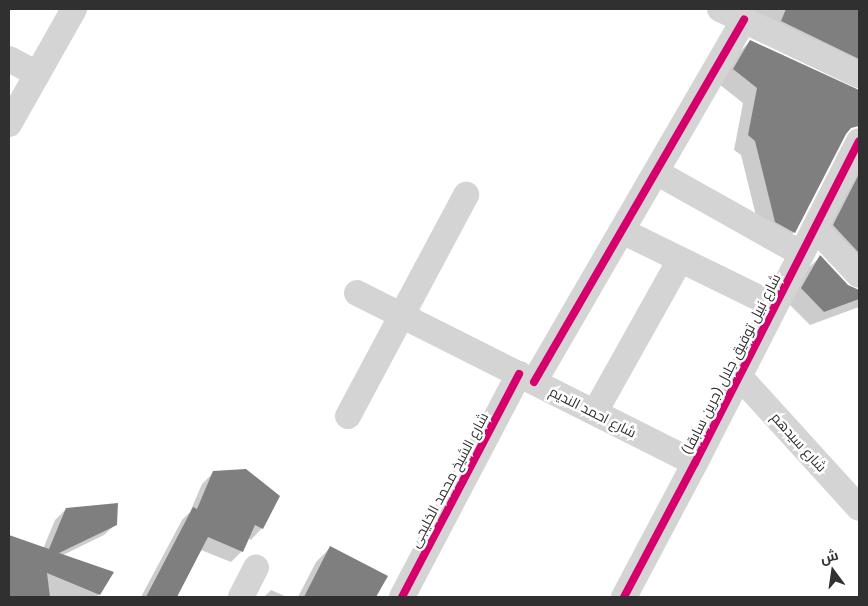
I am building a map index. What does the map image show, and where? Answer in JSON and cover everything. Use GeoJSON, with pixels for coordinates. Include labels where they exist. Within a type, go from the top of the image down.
{"type":"FeatureCollection","features":[{"type":"Feature","properties":{"kind":"street"},"geometry":{"type":"LineString","coordinates":[[9,124],[74,9]]}},
{"type":"Feature","properties":{"kind":"street"},"geometry":{"type":"LineString","coordinates":[[720,9],[859,75]]}},
{"type":"Feature","properties":{"kind":"street","name":"شارع الشيخ محمد الخليجى"},"geometry":{"type":"LineString","coordinates":[[402,597],[526,378],[622,231],[744,20]]}},
{"type":"Feature","properties":{"kind":"street"},"geometry":{"type":"LineString","coordinates":[[9,60],[37,74]]}},
{"type":"Feature","properties":{"kind":"street","name":"شارع نبيل توفيق جلال (جرين سابقا)"},"geometry":{"type":"LineString","coordinates":[[624,597],[695,463],[859,141]]}},
{"type":"Feature","properties":{"kind":"street"},"geometry":{"type":"LineString","coordinates":[[656,172],[802,254]]}},
{"type":"Feature","properties":{"kind":"street"},"geometry":{"type":"LineString","coordinates":[[348,416],[466,195]]}},
{"type":"Feature","properties":{"kind":"street"},"geometry":{"type":"LineString","coordinates":[[815,228],[859,275]]}},
{"type":"Feature","properties":{"kind":"street"},"geometry":{"type":"LineString","coordinates":[[622,231],[775,306]]}},
{"type":"Feature","properties":{"kind":"street"},"geometry":{"type":"LineString","coordinates":[[595,412],[680,260]]}},
{"type":"Feature","properties":{"kind":"street","name":"شارع احمد النديم"},"geometry":{"type":"LineString","coordinates":[[358,293],[695,463]]}},
{"type":"Feature","properties":{"kind":"street","name":"شارع سيدهم"},"geometry":{"type":"LineString","coordinates":[[739,376],[859,508]]}},
{"type":"Feature","properties":{"kind":"street"},"geometry":{"type":"LineString","coordinates":[[241,597],[256,568]]}},
{"type":"Feature","properties":{"kind":"building"},"geometry":{"type":"Polygon","coordinates":[[[786,9],[859,9],[859,59],[781,21],[786,9]]]}},
{"type":"Feature","properties":{"kind":"building"},"geometry":{"type":"Polygon","coordinates":[[[750,40],[859,90],[859,126],[851,128],[846,134],[795,233],[775,222],[755,141],[748,135],[757,88],[733,69],[750,40]]]}},
{"type":"Feature","properties":{"kind":"building"},"geometry":{"type":"Polygon","coordinates":[[[859,174],[859,253],[833,225],[859,174]]]}},
{"type":"Feature","properties":{"kind":"building"},"geometry":{"type":"Polygon","coordinates":[[[820,255],[848,285],[859,290],[859,299],[824,312],[801,288],[820,255]]]}},
{"type":"Feature","properties":{"kind":"building"},"geometry":{"type":"Polygon","coordinates":[[[246,469],[280,496],[263,529],[255,525],[243,552],[208,537],[177,597],[146,597],[193,507],[197,509],[213,471],[246,469]]]}},
{"type":"Feature","properties":{"kind":"building"},"geometry":{"type":"Polygon","coordinates":[[[118,503],[117,525],[59,553],[114,572],[100,595],[47,573],[50,597],[9,597],[9,535],[49,549],[66,508],[118,503]]]}},
{"type":"Feature","properties":{"kind":"building"},"geometry":{"type":"Polygon","coordinates":[[[330,546],[388,576],[376,597],[304,597],[330,546]]]}},
{"type":"Feature","properties":{"kind":"cycle path"},"geometry":{"type":"LineString","coordinates":[[534,382],[744,20]]}},
{"type":"Feature","properties":{"kind":"cycle path"},"geometry":{"type":"LineString","coordinates":[[624,597],[695,463],[859,141]]}},
{"type":"Feature","properties":{"kind":"cycle path"},"geometry":{"type":"LineString","coordinates":[[402,597],[519,374]]}}]}
